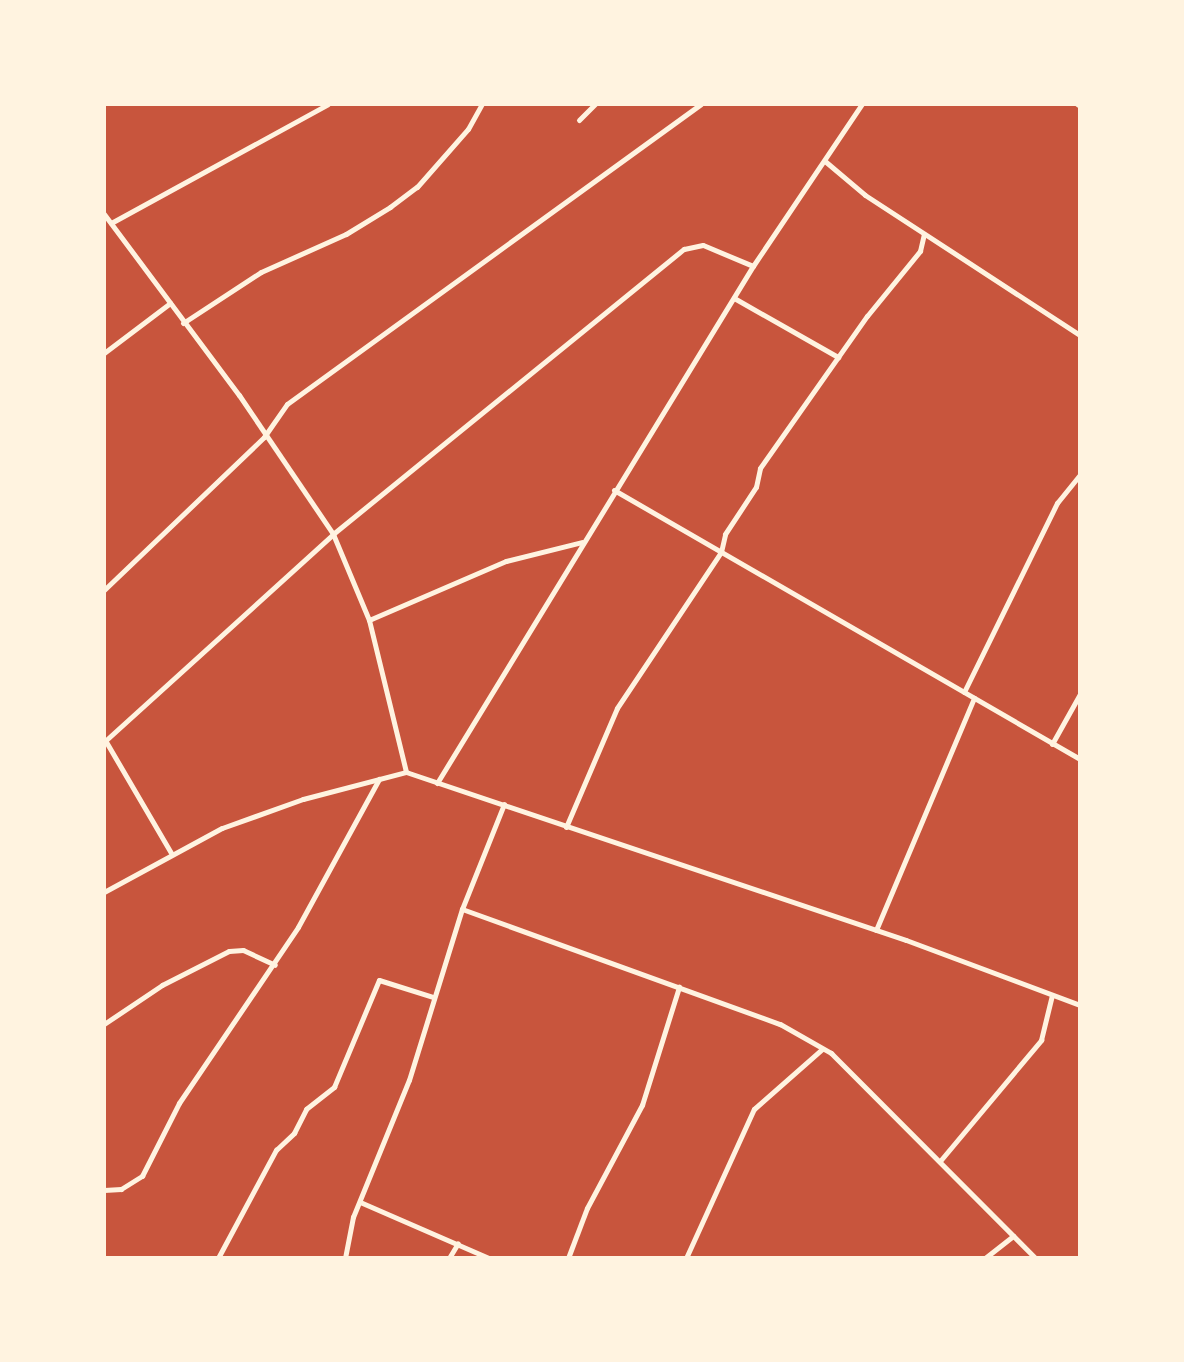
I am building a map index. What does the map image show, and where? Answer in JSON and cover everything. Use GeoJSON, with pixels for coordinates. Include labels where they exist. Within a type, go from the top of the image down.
{"type":"FeatureCollection","features":[{"type":"Feature","properties":{"kind":"street"},"geometry":{"type":"LineString","coordinates":[[111,223],[328,104]]}},
{"type":"Feature","properties":{"kind":"street"},"geometry":{"type":"LineString","coordinates":[[183,323],[261,272],[346,234],[390,207],[448,152],[482,104]]}},
{"type":"Feature","properties":{"kind":"street"},"geometry":{"type":"LineString","coordinates":[[579,120],[595,104]]}},
{"type":"Feature","properties":{"kind":"street"},"geometry":{"type":"LineString","coordinates":[[104,590],[264,437],[287,404],[701,104]]}},
{"type":"Feature","properties":{"kind":"street"},"geometry":{"type":"LineString","coordinates":[[437,783],[753,266],[826,162],[862,104]]}},
{"type":"Feature","properties":{"kind":"street"},"geometry":{"type":"LineString","coordinates":[[826,162],[924,234],[1080,335]]}},
{"type":"Feature","properties":{"kind":"street"},"geometry":{"type":"LineString","coordinates":[[104,214],[333,534],[369,620],[406,772]]}},
{"type":"Feature","properties":{"kind":"street"},"geometry":{"type":"LineString","coordinates":[[566,827],[622,699],[721,552],[725,534],[756,487],[760,468],[838,357],[920,251],[924,234]]}},
{"type":"Feature","properties":{"kind":"street"},"geometry":{"type":"LineString","coordinates":[[171,853],[104,740],[333,534],[684,249],[703,245],[753,266]]}},
{"type":"Feature","properties":{"kind":"street"},"geometry":{"type":"LineString","coordinates":[[734,298],[838,357]]}},
{"type":"Feature","properties":{"kind":"street"},"geometry":{"type":"LineString","coordinates":[[104,353],[170,303]]}},
{"type":"Feature","properties":{"kind":"street"},"geometry":{"type":"LineString","coordinates":[[964,692],[1057,503],[1080,475]]}},
{"type":"Feature","properties":{"kind":"street"},"geometry":{"type":"LineString","coordinates":[[614,490],[1080,759]]}},
{"type":"Feature","properties":{"kind":"street"},"geometry":{"type":"LineString","coordinates":[[369,620],[506,561],[583,541]]}},
{"type":"Feature","properties":{"kind":"street"},"geometry":{"type":"LineString","coordinates":[[1052,744],[1080,694]]}},
{"type":"Feature","properties":{"kind":"street"},"geometry":{"type":"LineString","coordinates":[[876,930],[974,698]]}},
{"type":"Feature","properties":{"kind":"street"},"geometry":{"type":"LineString","coordinates":[[104,892],[171,853],[276,808],[406,772],[876,930],[1080,1005]]}},
{"type":"Feature","properties":{"kind":"street"},"geometry":{"type":"LineString","coordinates":[[104,1190],[121,1189],[142,1176],[179,1103],[275,965],[379,779]]}},
{"type":"Feature","properties":{"kind":"street"},"geometry":{"type":"LineString","coordinates":[[345,1258],[360,1202],[419,1052],[433,997],[462,909],[504,804]]}},
{"type":"Feature","properties":{"kind":"street"},"geometry":{"type":"LineString","coordinates":[[462,909],[780,1024],[823,1049],[858,1077],[1035,1258]]}},
{"type":"Feature","properties":{"kind":"street"},"geometry":{"type":"LineString","coordinates":[[104,1024],[162,985],[229,951],[243,950],[275,965]]}},
{"type":"Feature","properties":{"kind":"street"},"geometry":{"type":"LineString","coordinates":[[218,1258],[276,1150],[294,1133],[306,1109],[334,1087],[379,980],[433,997]]}},
{"type":"Feature","properties":{"kind":"street"},"geometry":{"type":"LineString","coordinates":[[568,1258],[587,1208],[642,1105],[679,987]]}},
{"type":"Feature","properties":{"kind":"street"},"geometry":{"type":"LineString","coordinates":[[940,1161],[1041,1040],[1052,995]]}},
{"type":"Feature","properties":{"kind":"street"},"geometry":{"type":"LineString","coordinates":[[686,1258],[754,1109],[823,1049]]}},
{"type":"Feature","properties":{"kind":"street"},"geometry":{"type":"LineString","coordinates":[[360,1202],[489,1258]]}},
{"type":"Feature","properties":{"kind":"street"},"geometry":{"type":"LineString","coordinates":[[985,1258],[1013,1236]]}},
{"type":"Feature","properties":{"kind":"street"},"geometry":{"type":"LineString","coordinates":[[449,1258],[458,1243]]}}]}
